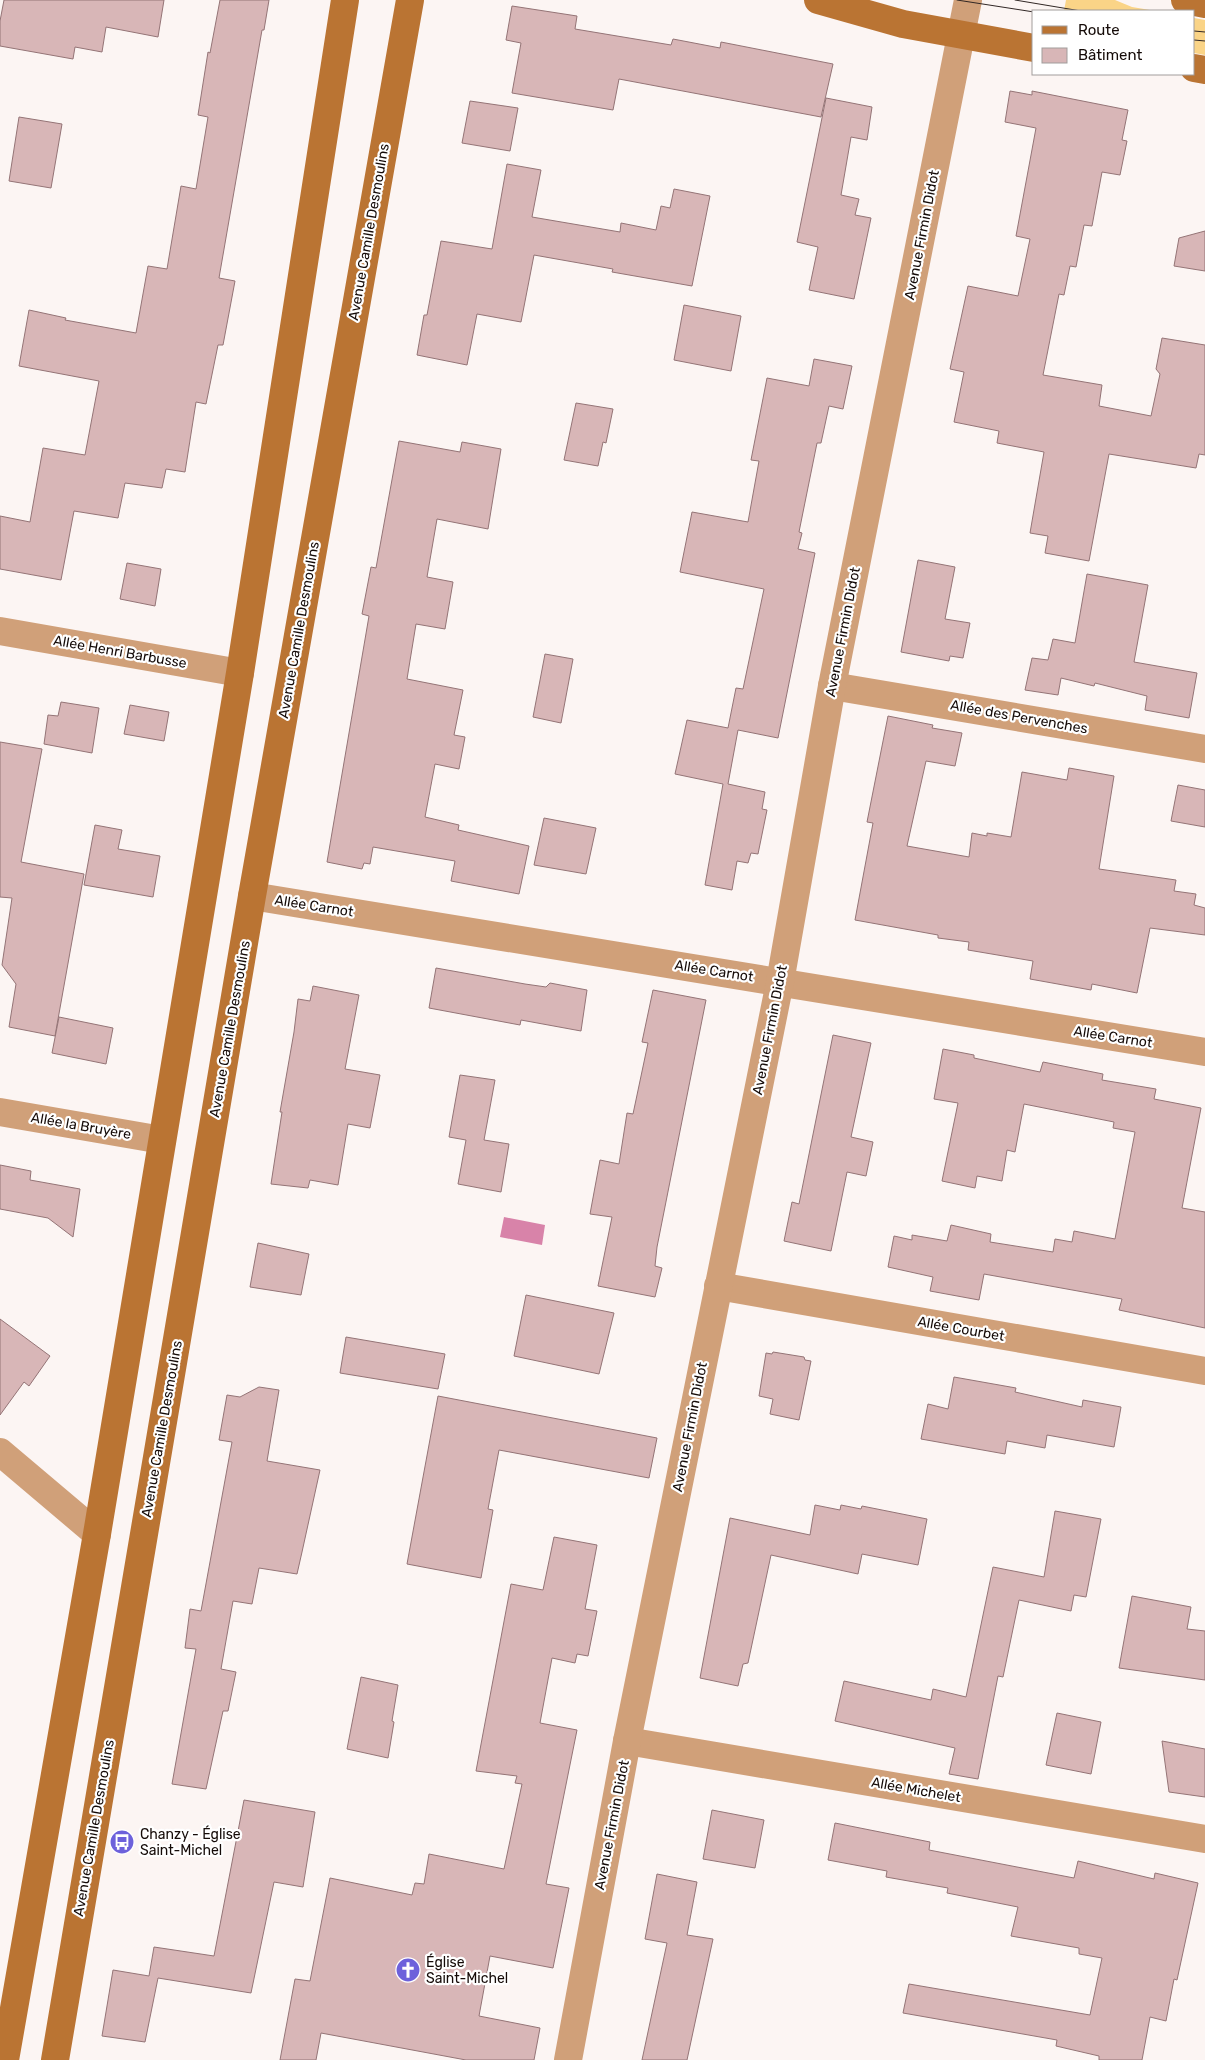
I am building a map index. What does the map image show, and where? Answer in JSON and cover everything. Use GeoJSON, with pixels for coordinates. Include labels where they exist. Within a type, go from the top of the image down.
{"type":"FeatureCollection","features":[{"type":"Feature","properties":{"kind":"main road"},"geometry":{"type":"LineString","coordinates":[[4,2060],[97,1534],[240,674],[345,0]]}},
{"type":"Feature","properties":{"kind":"main road","name":"Avenue Camille Desmoulins"},"geometry":{"type":"LineString","coordinates":[[55,2060],[252,896],[410,0]]}},
{"type":"Feature","properties":{"kind":"main road"},"geometry":{"type":"LineString","coordinates":[[818,0],[903,24],[1032,48]]}},
{"type":"Feature","properties":{"kind":"main road"},"geometry":{"type":"LineString","coordinates":[[1185,0],[1205,4]]}},
{"type":"Feature","properties":{"kind":"street","name":"Avenue Firmin Didot"},"geometry":{"type":"LineString","coordinates":[[568,2060],[628,1741],[780,982],[832,686],[968,0]]}},
{"type":"Feature","properties":{"kind":"street","name":"Allée Henri Barbusse"},"geometry":{"type":"LineString","coordinates":[[0,631],[240,674]]}},
{"type":"Feature","properties":{"kind":"street","name":"Allée des Pervenches"},"geometry":{"type":"LineString","coordinates":[[832,686],[1205,749]]}},
{"type":"Feature","properties":{"kind":"street","name":"Allée Carnot"},"geometry":{"type":"LineString","coordinates":[[252,896],[1205,1052]]}},
{"type":"Feature","properties":{"kind":"street","name":"Allée la Bruyère"},"geometry":{"type":"LineString","coordinates":[[0,1112],[162,1140]]}},
{"type":"Feature","properties":{"kind":"street","name":"Allée Courbet"},"geometry":{"type":"LineString","coordinates":[[718,1286],[1205,1371]]}},
{"type":"Feature","properties":{"kind":"street"},"geometry":{"type":"LineString","coordinates":[[0,1452],[97,1534]]}},
{"type":"Feature","properties":{"kind":"street","name":"Allée Michelet"},"geometry":{"type":"LineString","coordinates":[[628,1741],[1205,1839]]}},
{"type":"Feature","properties":{"kind":"shaded area"},"geometry":{"type":"Polygon","coordinates":[[[1066,0],[1115,0],[1132,7],[1150,10],[1064,10],[1066,0]]]}},
{"type":"Feature","properties":{"kind":"shaded area"},"geometry":{"type":"Polygon","coordinates":[[[1195,18],[1205,20],[1205,55],[1195,53],[1195,18]]]}},
{"type":"Feature","properties":{"kind":"shaded area"},"geometry":{"type":"Polygon","coordinates":[[[504,1217],[545,1225],[542,1245],[500,1237],[504,1217]]]}},
{"type":"Feature","properties":{"kind":"building"},"geometry":{"type":"Polygon","coordinates":[[[4,0],[164,0],[158,37],[106,27],[102,52],[75,47],[73,59],[0,46],[0,21],[4,0]]]}},
{"type":"Feature","properties":{"kind":"building"},"geometry":{"type":"Polygon","coordinates":[[[220,0],[269,0],[264,30],[262,30],[219,278],[235,281],[223,345],[218,345],[206,404],[196,402],[185,472],[166,469],[162,488],[125,483],[118,518],[74,511],[61,580],[0,569],[0,516],[30,522],[43,448],[85,455],[99,381],[19,366],[29,310],[66,318],[65,320],[136,333],[148,266],[167,269],[181,186],[196,189],[208,117],[198,115],[208,52],[210,53],[220,0]]]}},
{"type":"Feature","properties":{"kind":"building"},"geometry":{"type":"Polygon","coordinates":[[[512,6],[577,16],[575,29],[671,45],[673,39],[720,48],[721,42],[833,64],[821,117],[619,79],[613,110],[512,93],[521,43],[506,40],[512,6]]]}},
{"type":"Feature","properties":{"kind":"building"},"geometry":{"type":"Polygon","coordinates":[[[1010,91],[1032,95],[1032,91],[1128,110],[1122,140],[1127,141],[1120,175],[1102,172],[1092,226],[1084,225],[1076,267],[1070,266],[1064,295],[1059,294],[1043,375],[1102,385],[1099,406],[1151,416],[1160,374],[1156,369],[1162,338],[1205,345],[1205,455],[1199,454],[1196,468],[1109,454],[1089,561],[1045,553],[1048,536],[1030,533],[1044,452],[997,443],[999,431],[954,422],[964,372],[950,369],[968,286],[1018,296],[1030,239],[1016,236],[1036,128],[1005,122],[1010,91]]]}},
{"type":"Feature","properties":{"kind":"building"},"geometry":{"type":"Polygon","coordinates":[[[826,98],[872,107],[867,140],[851,137],[841,195],[859,199],[855,215],[871,218],[854,299],[809,290],[818,247],[797,242],[826,98]]]}},
{"type":"Feature","properties":{"kind":"building"},"geometry":{"type":"Polygon","coordinates":[[[470,101],[518,108],[510,151],[462,143],[470,101]]]}},
{"type":"Feature","properties":{"kind":"building"},"geometry":{"type":"Polygon","coordinates":[[[19,117],[62,124],[51,188],[9,181],[19,117]]]}},
{"type":"Feature","properties":{"kind":"building"},"geometry":{"type":"Polygon","coordinates":[[[507,164],[541,170],[532,217],[620,232],[621,223],[656,230],[661,206],[670,208],[674,189],[710,196],[692,286],[612,272],[613,269],[534,255],[521,322],[477,314],[467,365],[417,355],[424,315],[427,315],[441,241],[492,249],[507,164]]]}},
{"type":"Feature","properties":{"kind":"building"},"geometry":{"type":"Polygon","coordinates":[[[1205,231],[1205,271],[1174,266],[1179,238],[1205,231]]]}},
{"type":"Feature","properties":{"kind":"building"},"geometry":{"type":"Polygon","coordinates":[[[684,305],[741,316],[731,371],[674,360],[684,305]]]}},
{"type":"Feature","properties":{"kind":"building"},"geometry":{"type":"Polygon","coordinates":[[[814,359],[852,366],[843,409],[829,406],[821,443],[817,443],[799,532],[802,533],[798,549],[815,553],[778,738],[738,730],[728,784],[765,792],[762,809],[767,810],[758,854],[751,853],[748,863],[737,861],[732,890],[705,885],[723,784],[675,774],[687,720],[728,728],[736,688],[743,689],[764,589],[680,572],[692,512],[748,522],[759,461],[751,460],[767,378],[809,386],[814,359]]]}},
{"type":"Feature","properties":{"kind":"building"},"geometry":{"type":"Polygon","coordinates":[[[576,403],[613,409],[606,443],[603,442],[598,466],[564,460],[576,403]]]}},
{"type":"Feature","properties":{"kind":"building"},"geometry":{"type":"Polygon","coordinates":[[[399,441],[460,452],[462,442],[501,449],[488,529],[437,519],[427,577],[453,582],[445,629],[416,624],[407,679],[463,690],[454,735],[465,737],[459,769],[435,764],[425,817],[459,825],[458,830],[529,846],[519,894],[451,881],[455,861],[373,847],[370,864],[364,863],[362,869],[327,862],[369,616],[362,614],[371,567],[376,568],[399,441]]]}},
{"type":"Feature","properties":{"kind":"building"},"geometry":{"type":"Polygon","coordinates":[[[918,560],[955,567],[945,619],[970,623],[963,658],[950,656],[949,661],[901,652],[918,560]]]}},
{"type":"Feature","properties":{"kind":"building"},"geometry":{"type":"Polygon","coordinates":[[[127,563],[161,569],[155,606],[120,599],[127,563]]]}},
{"type":"Feature","properties":{"kind":"building"},"geometry":{"type":"Polygon","coordinates":[[[1087,574],[1148,585],[1134,662],[1197,673],[1189,718],[1145,710],[1147,696],[1095,683],[1094,686],[1061,678],[1058,695],[1025,690],[1032,658],[1048,660],[1053,639],[1075,643],[1087,574]]]}},
{"type":"Feature","properties":{"kind":"building"},"geometry":{"type":"Polygon","coordinates":[[[545,654],[573,659],[561,723],[533,717],[545,654]]]}},
{"type":"Feature","properties":{"kind":"building"},"geometry":{"type":"Polygon","coordinates":[[[61,702],[99,708],[92,753],[44,744],[48,715],[58,716],[61,702]]]}},
{"type":"Feature","properties":{"kind":"building"},"geometry":{"type":"Polygon","coordinates":[[[130,705],[169,712],[164,741],[124,734],[130,705]]]}},
{"type":"Feature","properties":{"kind":"building"},"geometry":{"type":"Polygon","coordinates":[[[888,716],[933,725],[932,728],[962,733],[955,766],[926,761],[907,846],[969,857],[972,833],[987,836],[987,833],[1011,837],[1022,772],[1067,780],[1069,768],[1114,776],[1099,869],[1176,880],[1174,891],[1196,894],[1194,905],[1205,908],[1205,935],[1150,928],[1137,993],[1092,984],[1091,990],[1030,979],[1033,961],[968,950],[969,942],[938,938],[938,935],[855,920],[873,823],[867,822],[888,716]]]}},
{"type":"Feature","properties":{"kind":"building"},"geometry":{"type":"Polygon","coordinates":[[[0,742],[42,749],[21,862],[84,874],[55,1036],[9,1027],[16,984],[2,965],[12,898],[0,897],[0,742]]]}},
{"type":"Feature","properties":{"kind":"building"},"geometry":{"type":"Polygon","coordinates":[[[1178,785],[1205,790],[1205,827],[1171,821],[1178,785]]]}},
{"type":"Feature","properties":{"kind":"building"},"geometry":{"type":"Polygon","coordinates":[[[544,818],[596,828],[586,874],[534,865],[544,818]]]}},
{"type":"Feature","properties":{"kind":"building"},"geometry":{"type":"Polygon","coordinates":[[[95,825],[122,830],[118,849],[160,856],[153,897],[84,885],[95,825]]]}},
{"type":"Feature","properties":{"kind":"building"},"geometry":{"type":"Polygon","coordinates":[[[436,968],[525,984],[546,987],[550,983],[587,990],[581,1031],[521,1020],[520,1025],[429,1008],[436,968]]]}},
{"type":"Feature","properties":{"kind":"building"},"geometry":{"type":"Polygon","coordinates":[[[313,986],[359,995],[345,1069],[380,1075],[370,1128],[348,1124],[338,1185],[310,1180],[308,1188],[271,1184],[298,999],[310,1001],[313,986]]]}},
{"type":"Feature","properties":{"kind":"building"},"geometry":{"type":"Polygon","coordinates":[[[653,990],[706,1000],[657,1247],[655,1266],[662,1268],[655,1297],[598,1286],[612,1217],[590,1214],[600,1160],[619,1164],[627,1113],[633,1114],[648,1043],[642,1042],[653,990]]]}},
{"type":"Feature","properties":{"kind":"building"},"geometry":{"type":"Polygon","coordinates":[[[59,1017],[113,1028],[106,1064],[52,1053],[59,1017]]]}},
{"type":"Feature","properties":{"kind":"building"},"geometry":{"type":"Polygon","coordinates":[[[833,1035],[871,1043],[851,1137],[873,1142],[866,1176],[847,1172],[831,1251],[784,1241],[792,1202],[799,1204],[833,1035]]]}},
{"type":"Feature","properties":{"kind":"building"},"geometry":{"type":"Polygon","coordinates":[[[943,1049],[974,1055],[974,1058],[1040,1072],[1043,1062],[1103,1074],[1102,1080],[1156,1089],[1154,1099],[1201,1108],[1182,1208],[1205,1212],[1205,1328],[1119,1310],[1122,1299],[984,1274],[979,1300],[930,1291],[933,1277],[888,1267],[894,1236],[912,1240],[912,1235],[947,1241],[951,1225],[991,1234],[990,1242],[1053,1252],[1055,1239],[1072,1242],[1074,1231],[1115,1239],[1135,1132],[1113,1128],[1114,1122],[1024,1104],[1015,1152],[1007,1150],[1002,1181],[977,1176],[975,1188],[942,1181],[958,1103],[934,1099],[943,1049]]]}},
{"type":"Feature","properties":{"kind":"building"},"geometry":{"type":"Polygon","coordinates":[[[460,1075],[495,1080],[484,1140],[509,1144],[501,1192],[458,1184],[466,1140],[449,1137],[460,1075]]]}},
{"type":"Feature","properties":{"kind":"building"},"geometry":{"type":"Polygon","coordinates":[[[0,1165],[31,1171],[30,1180],[80,1189],[73,1237],[48,1218],[0,1209],[0,1165]]]}},
{"type":"Feature","properties":{"kind":"building"},"geometry":{"type":"Polygon","coordinates":[[[258,1243],[309,1254],[301,1295],[250,1287],[258,1243]]]}},
{"type":"Feature","properties":{"kind":"building"},"geometry":{"type":"Polygon","coordinates":[[[526,1295],[614,1313],[599,1374],[514,1356],[526,1295]]]}},
{"type":"Feature","properties":{"kind":"building"},"geometry":{"type":"Polygon","coordinates":[[[0,1319],[50,1356],[29,1386],[24,1382],[0,1415],[0,1319]]]}},
{"type":"Feature","properties":{"kind":"building"},"geometry":{"type":"Polygon","coordinates":[[[346,1337],[445,1354],[438,1389],[340,1373],[346,1337]]]}},
{"type":"Feature","properties":{"kind":"building"},"geometry":{"type":"Polygon","coordinates":[[[773,1352],[804,1357],[805,1360],[811,1361],[799,1420],[770,1414],[773,1399],[759,1396],[766,1353],[772,1354],[773,1352]]]}},
{"type":"Feature","properties":{"kind":"building"},"geometry":{"type":"Polygon","coordinates":[[[954,1377],[1016,1388],[1015,1392],[1082,1407],[1083,1400],[1121,1407],[1114,1447],[1047,1435],[1045,1448],[1007,1441],[1005,1454],[921,1439],[928,1404],[948,1409],[954,1377]]]}},
{"type":"Feature","properties":{"kind":"building"},"geometry":{"type":"Polygon","coordinates":[[[259,1387],[279,1390],[267,1461],[320,1470],[297,1574],[259,1568],[252,1604],[233,1601],[221,1669],[236,1672],[228,1711],[223,1711],[206,1789],[172,1784],[196,1649],[185,1648],[190,1609],[201,1611],[232,1442],[219,1440],[227,1395],[240,1397],[259,1387]]]}},
{"type":"Feature","properties":{"kind":"building"},"geometry":{"type":"Polygon","coordinates":[[[438,1396],[657,1438],[649,1478],[499,1450],[488,1509],[493,1510],[481,1578],[407,1564],[438,1396]]]}},
{"type":"Feature","properties":{"kind":"building"},"geometry":{"type":"Polygon","coordinates":[[[815,1505],[840,1510],[841,1505],[861,1509],[862,1506],[927,1519],[918,1565],[862,1554],[858,1574],[771,1555],[748,1663],[743,1664],[738,1686],[700,1678],[730,1518],[810,1535],[815,1505]]]}},
{"type":"Feature","properties":{"kind":"building"},"geometry":{"type":"Polygon","coordinates":[[[1055,1511],[1101,1519],[1086,1597],[1074,1595],[1071,1611],[1019,1600],[1003,1677],[998,1676],[978,1779],[949,1774],[955,1748],[835,1721],[844,1681],[931,1700],[933,1689],[966,1697],[993,1567],[1044,1577],[1055,1511]]]}},
{"type":"Feature","properties":{"kind":"building"},"geometry":{"type":"Polygon","coordinates":[[[554,1537],[597,1545],[585,1609],[597,1611],[588,1656],[577,1654],[575,1663],[552,1658],[540,1723],[577,1730],[546,1884],[569,1888],[553,1968],[490,1956],[479,2016],[540,2028],[534,2060],[466,2060],[321,2033],[316,2060],[280,2060],[295,1979],[310,1981],[330,1878],[412,1895],[415,1883],[424,1884],[429,1854],[504,1869],[522,1784],[515,1783],[517,1776],[476,1771],[511,1584],[543,1590],[554,1537]]]}},
{"type":"Feature","properties":{"kind":"building"},"geometry":{"type":"Polygon","coordinates":[[[1132,1596],[1191,1607],[1187,1629],[1205,1631],[1205,1680],[1119,1668],[1132,1596]]]}},
{"type":"Feature","properties":{"kind":"building"},"geometry":{"type":"Polygon","coordinates":[[[361,1677],[398,1685],[388,1758],[347,1749],[361,1677]]]}},
{"type":"Feature","properties":{"kind":"building"},"geometry":{"type":"Polygon","coordinates":[[[1057,1713],[1101,1722],[1091,1774],[1046,1765],[1057,1713]]]}},
{"type":"Feature","properties":{"kind":"building"},"geometry":{"type":"Polygon","coordinates":[[[1162,1741],[1205,1749],[1205,1797],[1169,1792],[1162,1741]]]}},
{"type":"Feature","properties":{"kind":"building"},"geometry":{"type":"Polygon","coordinates":[[[244,1800],[315,1812],[303,1887],[274,1882],[251,1993],[158,1978],[145,2042],[102,2036],[113,1970],[149,1976],[154,1947],[214,1956],[244,1800]]]}},
{"type":"Feature","properties":{"kind":"building"},"geometry":{"type":"Polygon","coordinates":[[[712,1810],[764,1820],[755,1868],[703,1859],[712,1810]]]}},
{"type":"Feature","properties":{"kind":"building"},"geometry":{"type":"Polygon","coordinates":[[[835,1823],[930,1842],[929,1850],[1074,1878],[1078,1861],[1154,1879],[1155,1873],[1198,1883],[1177,1980],[1174,1979],[1166,2021],[1150,2017],[1142,2060],[1099,2060],[1099,2056],[1056,2046],[1057,2040],[903,2013],[909,1984],[1090,2015],[1102,1958],[1079,1954],[1079,1948],[1011,1936],[1018,1907],[947,1893],[948,1888],[886,1877],[887,1871],[828,1860],[835,1823]]]}},
{"type":"Feature","properties":{"kind":"building"},"geometry":{"type":"Polygon","coordinates":[[[657,1874],[697,1882],[687,1935],[713,1939],[687,2060],[642,2060],[667,1943],[645,1939],[657,1874]]]}},
{"type":"Feature","properties":{"kind":"tram line"},"geometry":{"type":"LineString","coordinates":[[957,0],[1032,12]]}},
{"type":"Feature","properties":{"kind":"tram line"},"geometry":{"type":"LineString","coordinates":[[1015,0],[1075,10]]}},
{"type":"Feature","properties":{"kind":"tram line"},"geometry":{"type":"LineString","coordinates":[[1195,31],[1205,32]]}},
{"type":"Feature","properties":{"kind":"tram line"},"geometry":{"type":"LineString","coordinates":[[1195,40],[1205,41]]}},
{"type":"Feature","properties":{"kind":"place","name":"Chanzy - Église Saint-Michel"},"geometry":{"type":"Point","coordinates":[122,1842]}},
{"type":"Feature","properties":{"kind":"place","name":"Église Saint-Michel"},"geometry":{"type":"Point","coordinates":[408,1970]}}]}
